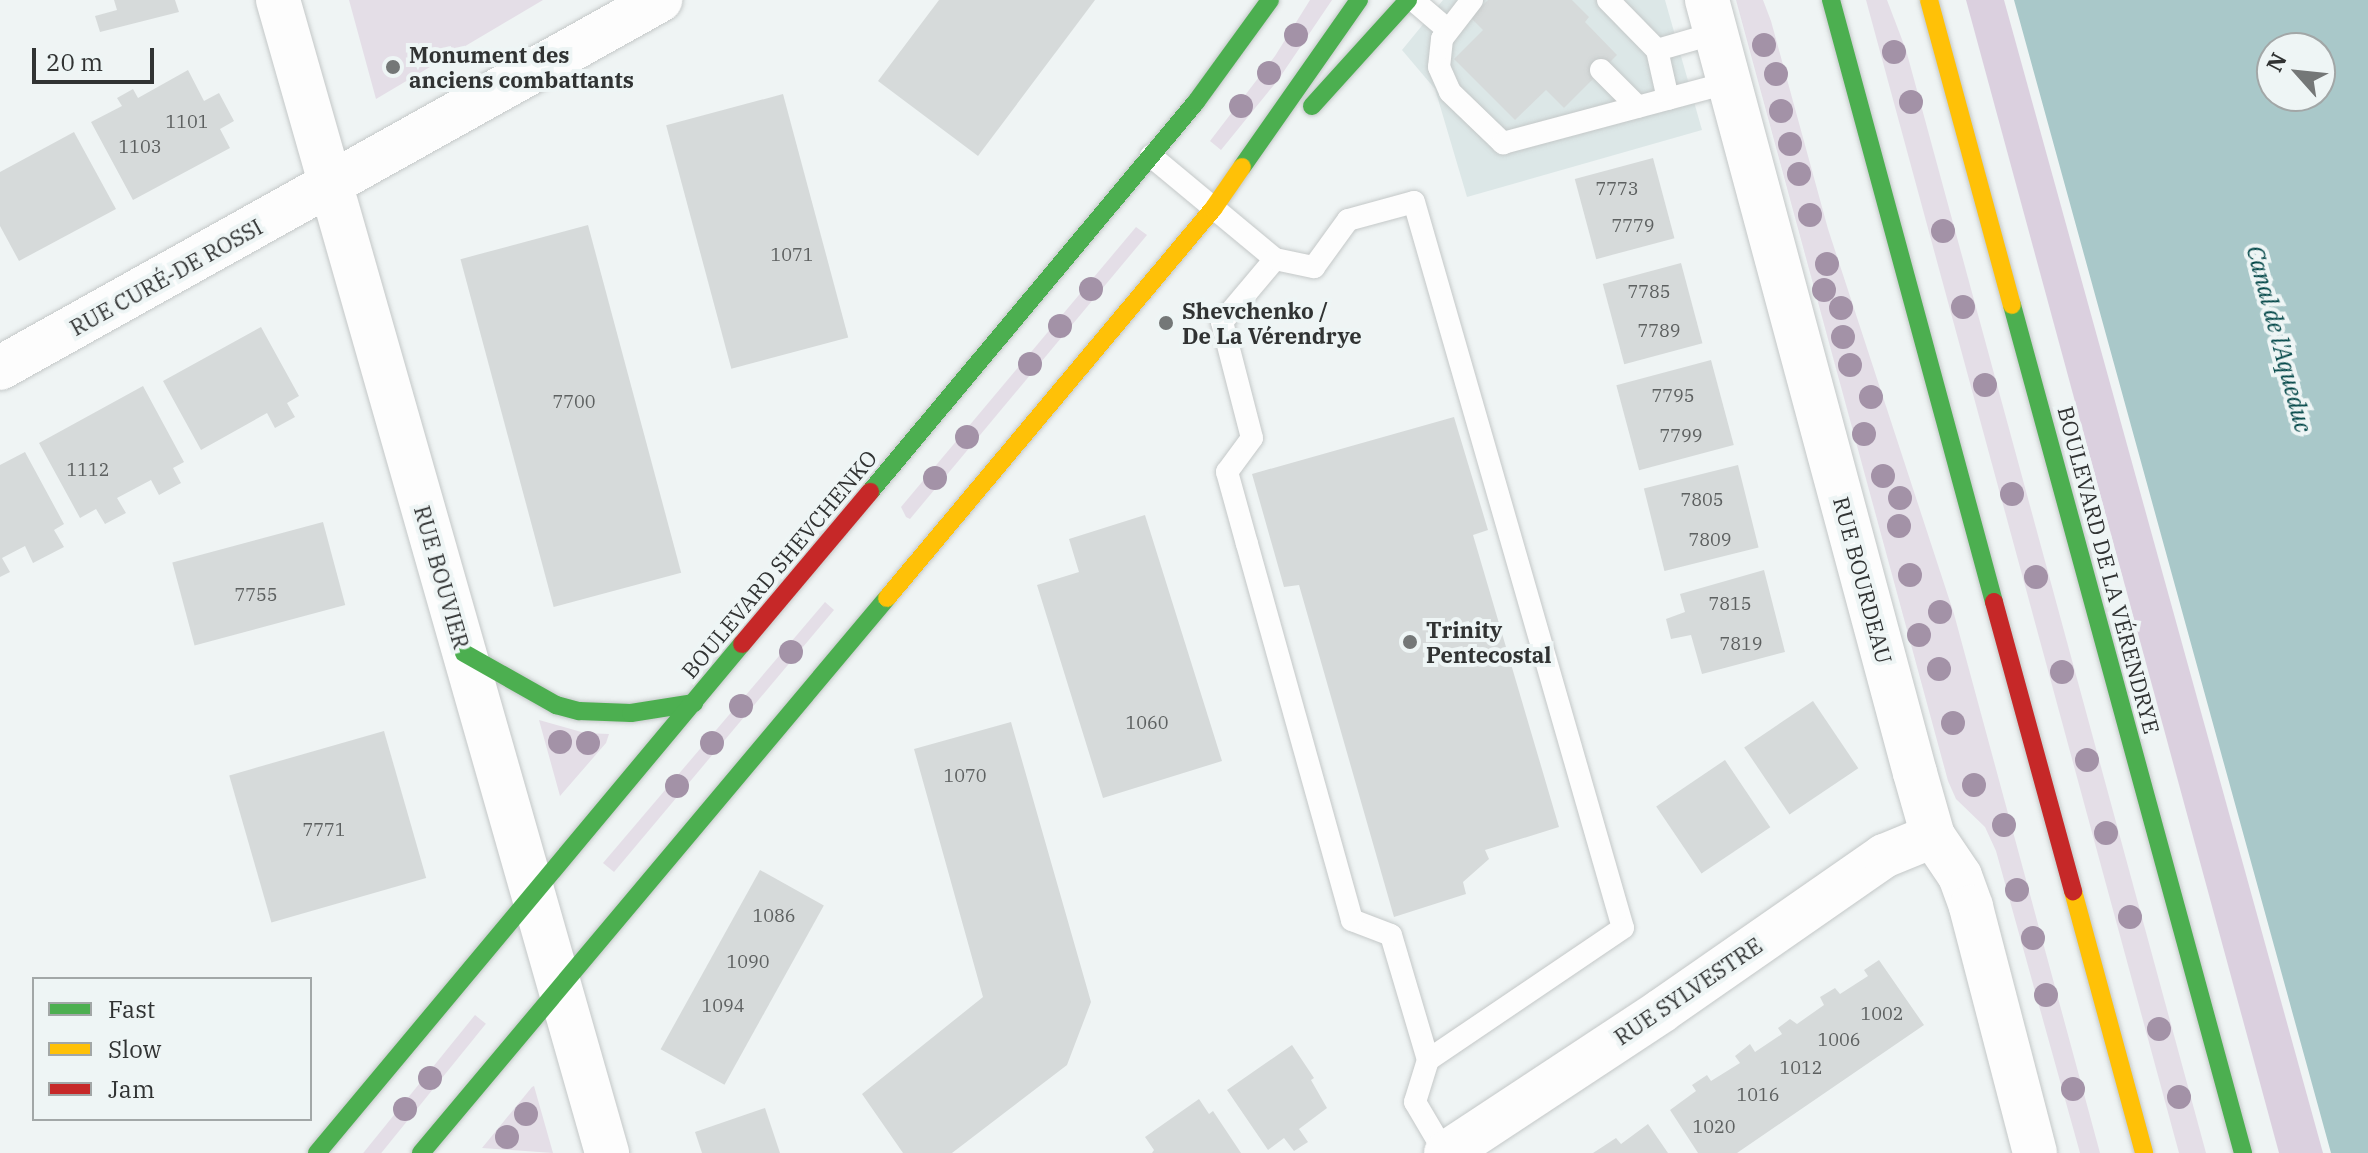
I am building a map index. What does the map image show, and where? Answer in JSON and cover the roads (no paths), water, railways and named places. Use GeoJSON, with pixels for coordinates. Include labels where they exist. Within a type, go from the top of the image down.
{"type":"FeatureCollection","features":[{"type":"Feature","properties":{"kind":"street","name":"RUE BOUVIER"},"geometry":{"type":"LineString","coordinates":[[278,0],[607,1153]]}},
{"type":"Feature","properties":{"kind":"street","name":"RUE CURÉ-DE ROSSI"},"geometry":{"type":"LineString","coordinates":[[0,368],[660,0]]}},
{"type":"Feature","properties":{"kind":"street","name":"BOULEVARD SHEVCHENKO"},"geometry":{"type":"LineString","coordinates":[[317,1153],[1151,156],[1215,78],[1270,0]]}},
{"type":"Feature","properties":{"kind":"street"},"geometry":{"type":"LineString","coordinates":[[1213,209],[1359,0]]}},
{"type":"Feature","properties":{"kind":"street"},"geometry":{"type":"LineString","coordinates":[[421,1153],[1213,209],[1410,0]]}},
{"type":"Feature","properties":{"kind":"street"},"geometry":{"type":"LineString","coordinates":[[1814,0],[1839,27]]}},
{"type":"Feature","properties":{"kind":"street"},"geometry":{"type":"LineString","coordinates":[[1831,0],[2144,1153]]}},
{"type":"Feature","properties":{"kind":"street","name":"BOULEVARD DE LA VÉRENDRYE"},"geometry":{"type":"LineString","coordinates":[[1929,0],[2243,1153]]}},
{"type":"Feature","properties":{"kind":"street","name":"RUE BOURDEAU"},"geometry":{"type":"LineString","coordinates":[[1711,16],[1933,836],[1960,876],[1971,907],[2035,1153]]}},
{"type":"Feature","properties":{"kind":"street"},"geometry":{"type":"LineString","coordinates":[[464,653],[543,698],[579,711],[631,713],[694,703]]}},
{"type":"Feature","properties":{"kind":"street","name":"RUE SYLVESTRE"},"geometry":{"type":"LineString","coordinates":[[1445,1153],[1661,1011],[1884,856],[1933,836]]}},
{"type":"Feature","properties":{"kind":"lane"},"geometry":{"type":"LineString","coordinates":[[1410,0],[1448,30]]}},
{"type":"Feature","properties":{"kind":"lane"},"geometry":{"type":"LineString","coordinates":[[1472,0],[1448,30],[1439,49],[1443,81],[1503,143],[1730,82]]}},
{"type":"Feature","properties":{"kind":"lane"},"geometry":{"type":"LineString","coordinates":[[1608,0],[1657,50],[1668,99]]}},
{"type":"Feature","properties":{"kind":"lane"},"geometry":{"type":"LineString","coordinates":[[1657,50],[1711,16]]}},
{"type":"Feature","properties":{"kind":"lane"},"geometry":{"type":"LineString","coordinates":[[1601,70],[1638,107]]}},
{"type":"Feature","properties":{"kind":"lane"},"geometry":{"type":"LineString","coordinates":[[1151,156],[1275,259],[1314,267],[1348,220],[1414,202],[1623,928],[1428,1060]]}},
{"type":"Feature","properties":{"kind":"lane"},"geometry":{"type":"LineString","coordinates":[[1275,259],[1222,322],[1252,438],[1227,472],[1352,920],[1391,935],[1428,1060],[1415,1102],[1445,1153]]}},
{"type":"Feature","properties":{"kind":"water","name":"Canal de l'Aqueduc"},"geometry":{"type":"Polygon","coordinates":[[[2014,0],[2368,0],[2368,1153],[2331,1153],[2014,0]]]}},
{"type":"Feature","properties":{"kind":"place","name":"Monument des anciens combattants"},"geometry":{"type":"Point","coordinates":[393,67]}},
{"type":"Feature","properties":{"kind":"place","name":"Shevchenko / De La Vérendrye"},"geometry":{"type":"Point","coordinates":[1166,323]}},
{"type":"Feature","properties":{"kind":"place","name":"Trinity Pentecostal"},"geometry":{"type":"Point","coordinates":[1410,642]}}]}
